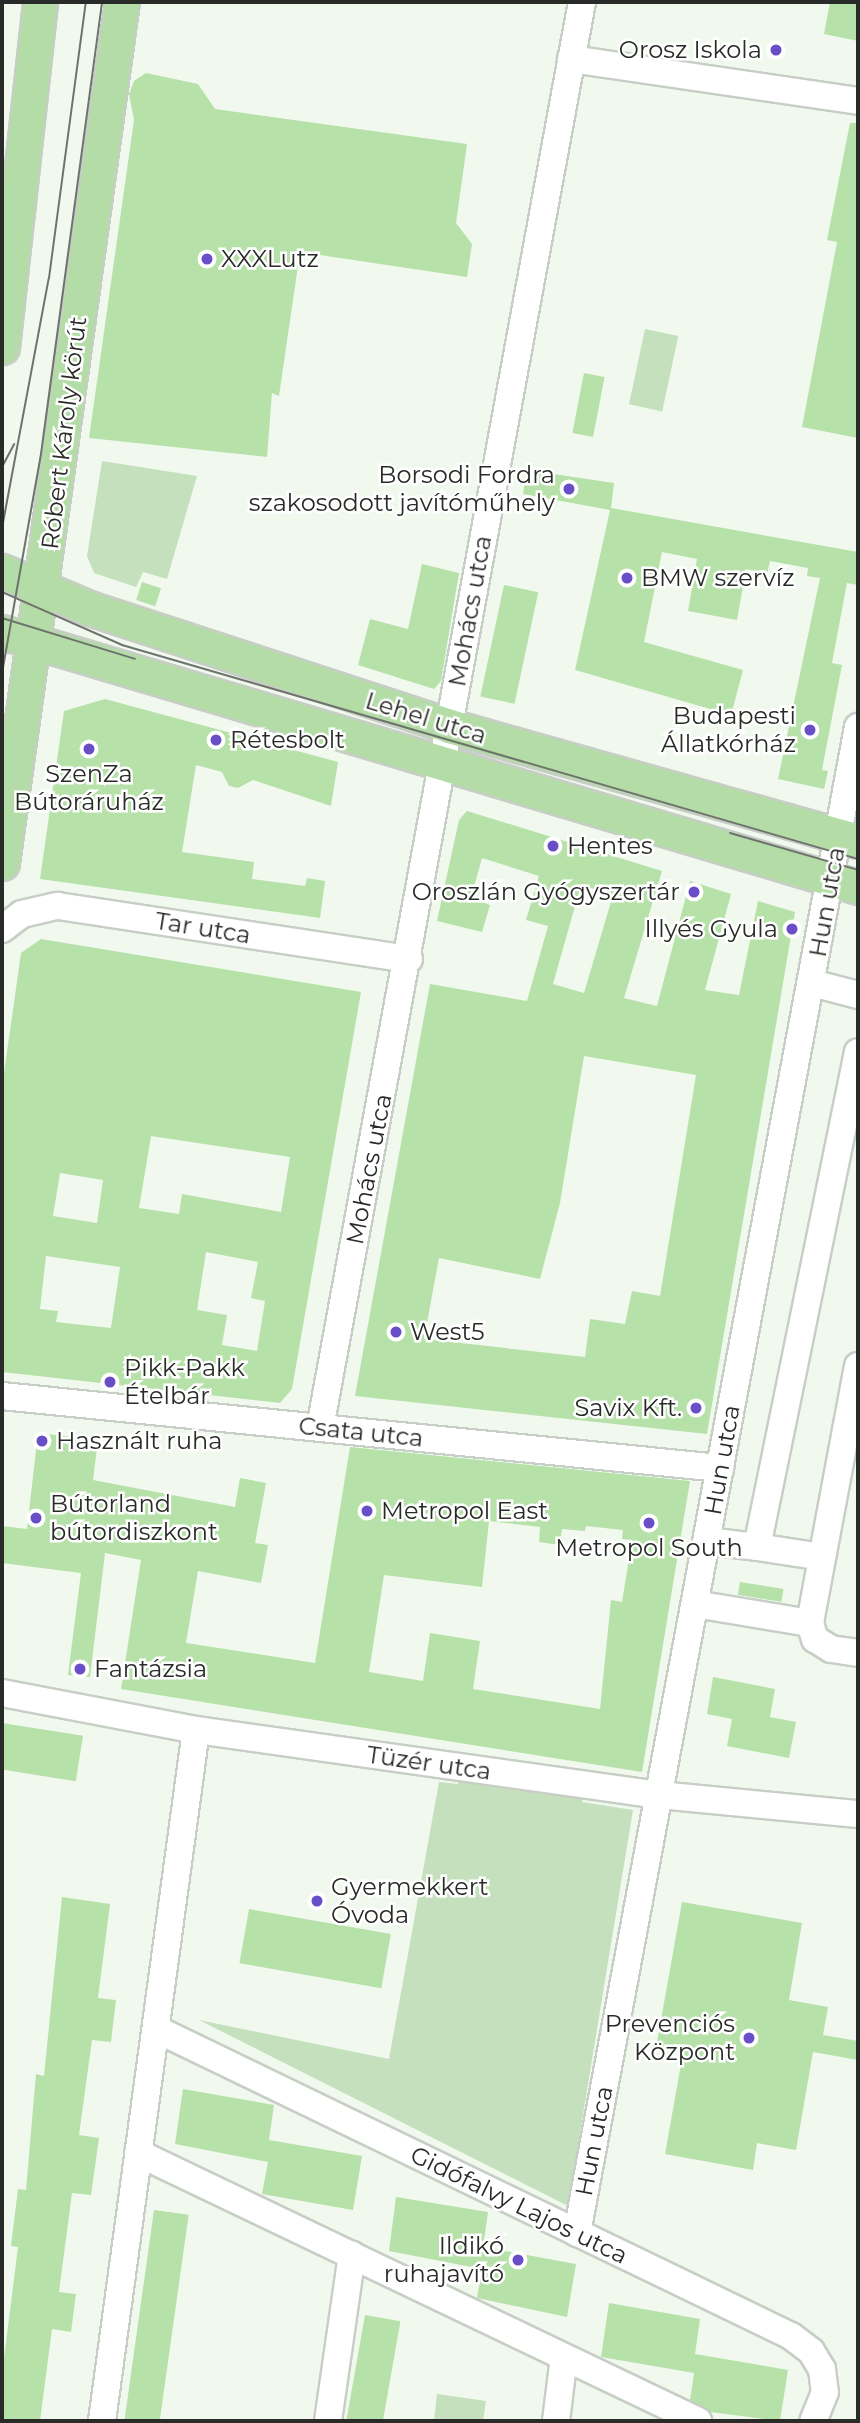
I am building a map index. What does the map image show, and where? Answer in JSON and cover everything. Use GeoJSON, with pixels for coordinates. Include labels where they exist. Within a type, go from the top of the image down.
{"type":"FeatureCollection","features":[{"type":"Feature","properties":{"kind":"main road"},"geometry":{"type":"LineString","coordinates":[[2,347],[40,2]]}},
{"type":"Feature","properties":{"kind":"main road","name":"Róbert Károly körút"},"geometry":{"type":"LineString","coordinates":[[2,863],[44,588],[122,2]]}},
{"type":"Feature","properties":{"kind":"main road","name":"Lehel utca"},"geometry":{"type":"LineString","coordinates":[[2,571],[44,588],[449,726],[848,838]]}},
{"type":"Feature","properties":{"kind":"main road","name":"Lehel utca"},"geometry":{"type":"LineString","coordinates":[[2,632],[845,883]]}},
{"type":"Feature","properties":{"kind":"street","name":"Mohács utca"},"geometry":{"type":"LineString","coordinates":[[320,1428],[409,959],[582,2]]}},
{"type":"Feature","properties":{"kind":"street"},"geometry":{"type":"LineString","coordinates":[[571,58],[858,101]]}},
{"type":"Feature","properties":{"kind":"street","name":"Hun utca"},"geometry":{"type":"LineString","coordinates":[[577,2233],[813,983],[845,883],[858,727]]}},
{"type":"Feature","properties":{"kind":"street","name":"Tar utca"},"geometry":{"type":"LineString","coordinates":[[2,929],[22,914],[58,906],[409,959]]}},
{"type":"Feature","properties":{"kind":"street"},"geometry":{"type":"LineString","coordinates":[[813,983],[858,995]]}},
{"type":"Feature","properties":{"kind":"street"},"geometry":{"type":"LineString","coordinates":[[757,1547],[858,1052]]}},
{"type":"Feature","properties":{"kind":"street"},"geometry":{"type":"LineString","coordinates":[[858,1366],[810,1623],[815,1639],[831,1649],[858,1653]]}},
{"type":"Feature","properties":{"kind":"street","name":"Csata utca"},"geometry":{"type":"LineString","coordinates":[[2,1395],[720,1468]]}},
{"type":"Feature","properties":{"kind":"street"},"geometry":{"type":"LineString","coordinates":[[707,1541],[822,1557]]}},
{"type":"Feature","properties":{"kind":"street"},"geometry":{"type":"LineString","coordinates":[[695,1604],[810,1623]]}},
{"type":"Feature","properties":{"kind":"street","name":"Tüzér utca"},"geometry":{"type":"LineString","coordinates":[[2,1693],[196,1730],[659,1795],[858,1814]]}},
{"type":"Feature","properties":{"kind":"street"},"geometry":{"type":"LineString","coordinates":[[102,2421],[196,1730]]}},
{"type":"Feature","properties":{"kind":"street","name":"Gidófalvy Lajos utca"},"geometry":{"type":"LineString","coordinates":[[156,2029],[791,2336],[811,2351],[822,2369],[825,2392],[813,2421]]}},
{"type":"Feature","properties":{"kind":"street"},"geometry":{"type":"LineString","coordinates":[[138,2153],[698,2421]]}},
{"type":"Feature","properties":{"kind":"street"},"geometry":{"type":"LineString","coordinates":[[328,2421],[352,2255]]}},
{"type":"Feature","properties":{"kind":"street"},"geometry":{"type":"LineString","coordinates":[[556,2421],[564,2357]]}},
{"type":"Feature","properties":{"kind":"green space"},"geometry":{"type":"Polygon","coordinates":[[[645,329],[678,336],[662,411],[629,404],[645,329]]]}},
{"type":"Feature","properties":{"kind":"green space"},"geometry":{"type":"Polygon","coordinates":[[[102,461],[197,476],[167,579],[143,572],[136,587],[94,573],[87,556],[102,461]]]}},
{"type":"Feature","properties":{"kind":"green space"},"geometry":{"type":"Polygon","coordinates":[[[459,1777],[583,1793],[582,1802],[633,1810],[568,2206],[199,2020],[389,2059],[439,1782],[458,1784],[459,1777]]]}},
{"type":"Feature","properties":{"kind":"green space"},"geometry":{"type":"Polygon","coordinates":[[[437,2394],[486,2401],[483,2421],[434,2421],[437,2394]]]}},
{"type":"Feature","properties":{"kind":"building"},"geometry":{"type":"Polygon","coordinates":[[[830,2],[858,2],[858,41],[824,34],[830,2]]]}},
{"type":"Feature","properties":{"kind":"building","name":"XXXLutz"},"geometry":{"type":"Polygon","coordinates":[[[146,73],[198,84],[215,109],[467,144],[456,223],[472,244],[467,277],[300,252],[279,396],[272,393],[267,457],[89,438],[134,120],[129,94],[134,81],[146,73]]]}},
{"type":"Feature","properties":{"kind":"building"},"geometry":{"type":"Polygon","coordinates":[[[850,123],[858,123],[858,438],[802,427],[837,242],[827,240],[850,123]]]}},
{"type":"Feature","properties":{"kind":"building"},"geometry":{"type":"Polygon","coordinates":[[[584,373],[605,377],[593,437],[572,433],[584,373]]]}},
{"type":"Feature","properties":{"kind":"building"},"geometry":{"type":"Polygon","coordinates":[[[527,470],[614,483],[611,508],[858,552],[858,585],[847,583],[832,663],[842,665],[822,770],[828,771],[824,789],[778,779],[820,578],[807,576],[808,568],[770,561],[767,574],[746,569],[737,620],[688,611],[697,559],[662,552],[644,642],[743,670],[731,715],[575,670],[610,510],[523,494],[527,470]]]}},
{"type":"Feature","properties":{"kind":"building"},"geometry":{"type":"Polygon","coordinates":[[[422,564],[459,573],[441,681],[434,689],[358,665],[370,619],[408,629],[422,564]]]}},
{"type":"Feature","properties":{"kind":"building"},"geometry":{"type":"Polygon","coordinates":[[[142,582],[161,588],[155,606],[136,600],[142,582]]]}},
{"type":"Feature","properties":{"kind":"building"},"geometry":{"type":"Polygon","coordinates":[[[504,585],[538,592],[515,704],[480,697],[504,585]]]}},
{"type":"Feature","properties":{"kind":"building"},"geometry":{"type":"Polygon","coordinates":[[[105,699],[338,762],[331,806],[253,780],[238,788],[229,786],[222,772],[196,765],[182,852],[254,862],[252,879],[305,886],[307,878],[325,881],[320,918],[40,879],[64,711],[105,699]]]}},
{"type":"Feature","properties":{"kind":"building"},"geometry":{"type":"Polygon","coordinates":[[[467,811],[662,871],[624,998],[657,1006],[690,881],[731,894],[705,990],[739,995],[758,901],[795,912],[707,1434],[355,1396],[430,984],[527,1001],[548,926],[526,920],[539,876],[482,858],[471,898],[490,905],[482,932],[437,921],[459,820],[467,811]],[[581,885],[553,984],[584,993],[613,895],[581,885]],[[584,1056],[560,1203],[540,1279],[439,1258],[424,1339],[585,1357],[590,1319],[625,1324],[632,1291],[660,1296],[696,1075],[584,1056]]]}},
{"type":"Feature","properties":{"kind":"building"},"geometry":{"type":"Polygon","coordinates":[[[41,939],[361,992],[292,1389],[280,1403],[2,1372],[2,1087],[21,953],[41,939]],[[151,1136],[139,1208],[179,1214],[182,1194],[281,1212],[290,1157],[151,1136]],[[60,1173],[53,1216],[97,1223],[103,1180],[60,1173]],[[206,1252],[197,1310],[227,1315],[222,1345],[257,1351],[265,1301],[251,1298],[258,1262],[206,1252]],[[46,1256],[40,1309],[58,1311],[56,1322],[111,1328],[120,1267],[46,1256]]]}},
{"type":"Feature","properties":{"kind":"building"},"geometry":{"type":"Polygon","coordinates":[[[38,1433],[98,1440],[93,1480],[235,1507],[240,1478],[266,1483],[255,1543],[268,1545],[261,1583],[198,1571],[186,1643],[315,1663],[350,1447],[690,1481],[642,1772],[121,1689],[141,1560],[105,1553],[90,1677],[68,1675],[81,1573],[2,1563],[2,1526],[27,1529],[38,1433]],[[489,1521],[482,1587],[384,1575],[369,1672],[423,1681],[430,1633],[480,1641],[473,1689],[600,1709],[611,1600],[622,1602],[632,1540],[622,1539],[623,1530],[586,1526],[585,1531],[562,1529],[560,1545],[539,1542],[540,1527],[489,1521]]]}},
{"type":"Feature","properties":{"kind":"building"},"geometry":{"type":"Polygon","coordinates":[[[740,1582],[783,1589],[781,1602],[738,1595],[740,1582]]]}},
{"type":"Feature","properties":{"kind":"building"},"geometry":{"type":"Polygon","coordinates":[[[713,1677],[775,1689],[770,1717],[796,1722],[789,1758],[727,1746],[732,1719],[707,1714],[713,1677]]]}},
{"type":"Feature","properties":{"kind":"building"},"geometry":{"type":"Polygon","coordinates":[[[2,1723],[83,1736],[76,1781],[2,1770],[2,1723]]]}},
{"type":"Feature","properties":{"kind":"building"},"geometry":{"type":"Polygon","coordinates":[[[62,1897],[110,1904],[98,1998],[116,2000],[111,2042],[92,2040],[79,2135],[99,2138],[91,2195],[72,2193],[59,2292],[76,2294],[71,2332],[52,2329],[40,2421],[2,2421],[2,2374],[18,2247],[11,2246],[18,2189],[26,2190],[36,2074],[44,2076],[62,1897]]]}},
{"type":"Feature","properties":{"kind":"building","name":"Prevenciós Központ"},"geometry":{"type":"Polygon","coordinates":[[[682,1902],[802,1923],[789,2000],[828,2007],[823,2035],[858,2041],[858,2060],[813,2052],[796,2150],[757,2143],[753,2170],[665,2154],[683,2053],[656,2048],[682,1902]]]}},
{"type":"Feature","properties":{"kind":"building"},"geometry":{"type":"Polygon","coordinates":[[[249,1909],[391,1934],[381,1988],[239,1963],[249,1909]]]}},
{"type":"Feature","properties":{"kind":"building"},"geometry":{"type":"Polygon","coordinates":[[[183,2089],[274,2105],[269,2140],[362,2156],[353,2210],[262,2194],[268,2162],[175,2144],[183,2089]]]}},
{"type":"Feature","properties":{"kind":"building"},"geometry":{"type":"Polygon","coordinates":[[[396,2197],[488,2212],[483,2247],[576,2264],[567,2317],[477,2298],[482,2269],[389,2251],[396,2197]]]}},
{"type":"Feature","properties":{"kind":"building"},"geometry":{"type":"Polygon","coordinates":[[[154,2210],[189,2215],[160,2421],[124,2421],[154,2210]]]}},
{"type":"Feature","properties":{"kind":"building"},"geometry":{"type":"Polygon","coordinates":[[[609,2303],[700,2319],[695,2354],[788,2370],[780,2421],[711,2412],[690,2400],[694,2373],[601,2357],[609,2303]]]}},
{"type":"Feature","properties":{"kind":"building"},"geometry":{"type":"Polygon","coordinates":[[[365,2315],[400,2321],[383,2421],[346,2420],[365,2315]]]}},
{"type":"Feature","properties":{"kind":"tram line"},"geometry":{"type":"LineString","coordinates":[[2,528],[49,278],[86,2]]}},
{"type":"Feature","properties":{"kind":"tram line"},"geometry":{"type":"LineString","coordinates":[[2,673],[41,454],[102,2]]}},
{"type":"Feature","properties":{"kind":"tram line"},"geometry":{"type":"LineString","coordinates":[[2,467],[14,444]]}},
{"type":"Feature","properties":{"kind":"tram line"},"geometry":{"type":"LineString","coordinates":[[2,592],[122,645],[858,859]]}},
{"type":"Feature","properties":{"kind":"tram line"},"geometry":{"type":"LineString","coordinates":[[2,618],[135,659]]}},
{"type":"Feature","properties":{"kind":"tram line"},"geometry":{"type":"LineString","coordinates":[[730,833],[858,870]]}},
{"type":"Feature","properties":{"kind":"place","name":"Orosz Iskola"},"geometry":{"type":"Point","coordinates":[776,50]}},
{"type":"Feature","properties":{"kind":"place","name":"XXXLutz"},"geometry":{"type":"Point","coordinates":[207,259]}},
{"type":"Feature","properties":{"kind":"place","name":"Borsodi Fordra szakosodott javítóműhely"},"geometry":{"type":"Point","coordinates":[569,489]}},
{"type":"Feature","properties":{"kind":"place","name":"BMW szervíz"},"geometry":{"type":"Point","coordinates":[627,578]}},
{"type":"Feature","properties":{"kind":"place","name":"Budapesti Állatkórház"},"geometry":{"type":"Point","coordinates":[810,730]}},
{"type":"Feature","properties":{"kind":"place","name":"Rétesbolt"},"geometry":{"type":"Point","coordinates":[216,740]}},
{"type":"Feature","properties":{"kind":"place","name":"SzenZa Bútoráruház"},"geometry":{"type":"Point","coordinates":[89,749]}},
{"type":"Feature","properties":{"kind":"place","name":"Hentes"},"geometry":{"type":"Point","coordinates":[553,846]}},
{"type":"Feature","properties":{"kind":"place","name":"Oroszlán Gyógyszertár"},"geometry":{"type":"Point","coordinates":[694,892]}},
{"type":"Feature","properties":{"kind":"place","name":"Illyés Gyula"},"geometry":{"type":"Point","coordinates":[792,929]}},
{"type":"Feature","properties":{"kind":"place","name":"West5"},"geometry":{"type":"Point","coordinates":[396,1332]}},
{"type":"Feature","properties":{"kind":"place","name":"Pikk-Pakk Ételbár"},"geometry":{"type":"Point","coordinates":[110,1382]}},
{"type":"Feature","properties":{"kind":"place","name":"Savix Kft."},"geometry":{"type":"Point","coordinates":[696,1408]}},
{"type":"Feature","properties":{"kind":"place","name":"Használt ruha"},"geometry":{"type":"Point","coordinates":[42,1441]}},
{"type":"Feature","properties":{"kind":"place","name":"Metropol East"},"geometry":{"type":"Point","coordinates":[367,1511]}},
{"type":"Feature","properties":{"kind":"place","name":"Bútorland bútordiszkont"},"geometry":{"type":"Point","coordinates":[36,1518]}},
{"type":"Feature","properties":{"kind":"place","name":"Metropol South"},"geometry":{"type":"Point","coordinates":[649,1523]}},
{"type":"Feature","properties":{"kind":"place","name":"Fantázsia"},"geometry":{"type":"Point","coordinates":[80,1669]}},
{"type":"Feature","properties":{"kind":"place","name":"Gyermekkert Óvoda"},"geometry":{"type":"Point","coordinates":[317,1901]}},
{"type":"Feature","properties":{"kind":"place","name":"Prevenciós Központ"},"geometry":{"type":"Point","coordinates":[749,2038]}},
{"type":"Feature","properties":{"kind":"place","name":"Ildikó ruhajavító"},"geometry":{"type":"Point","coordinates":[518,2260]}}]}
